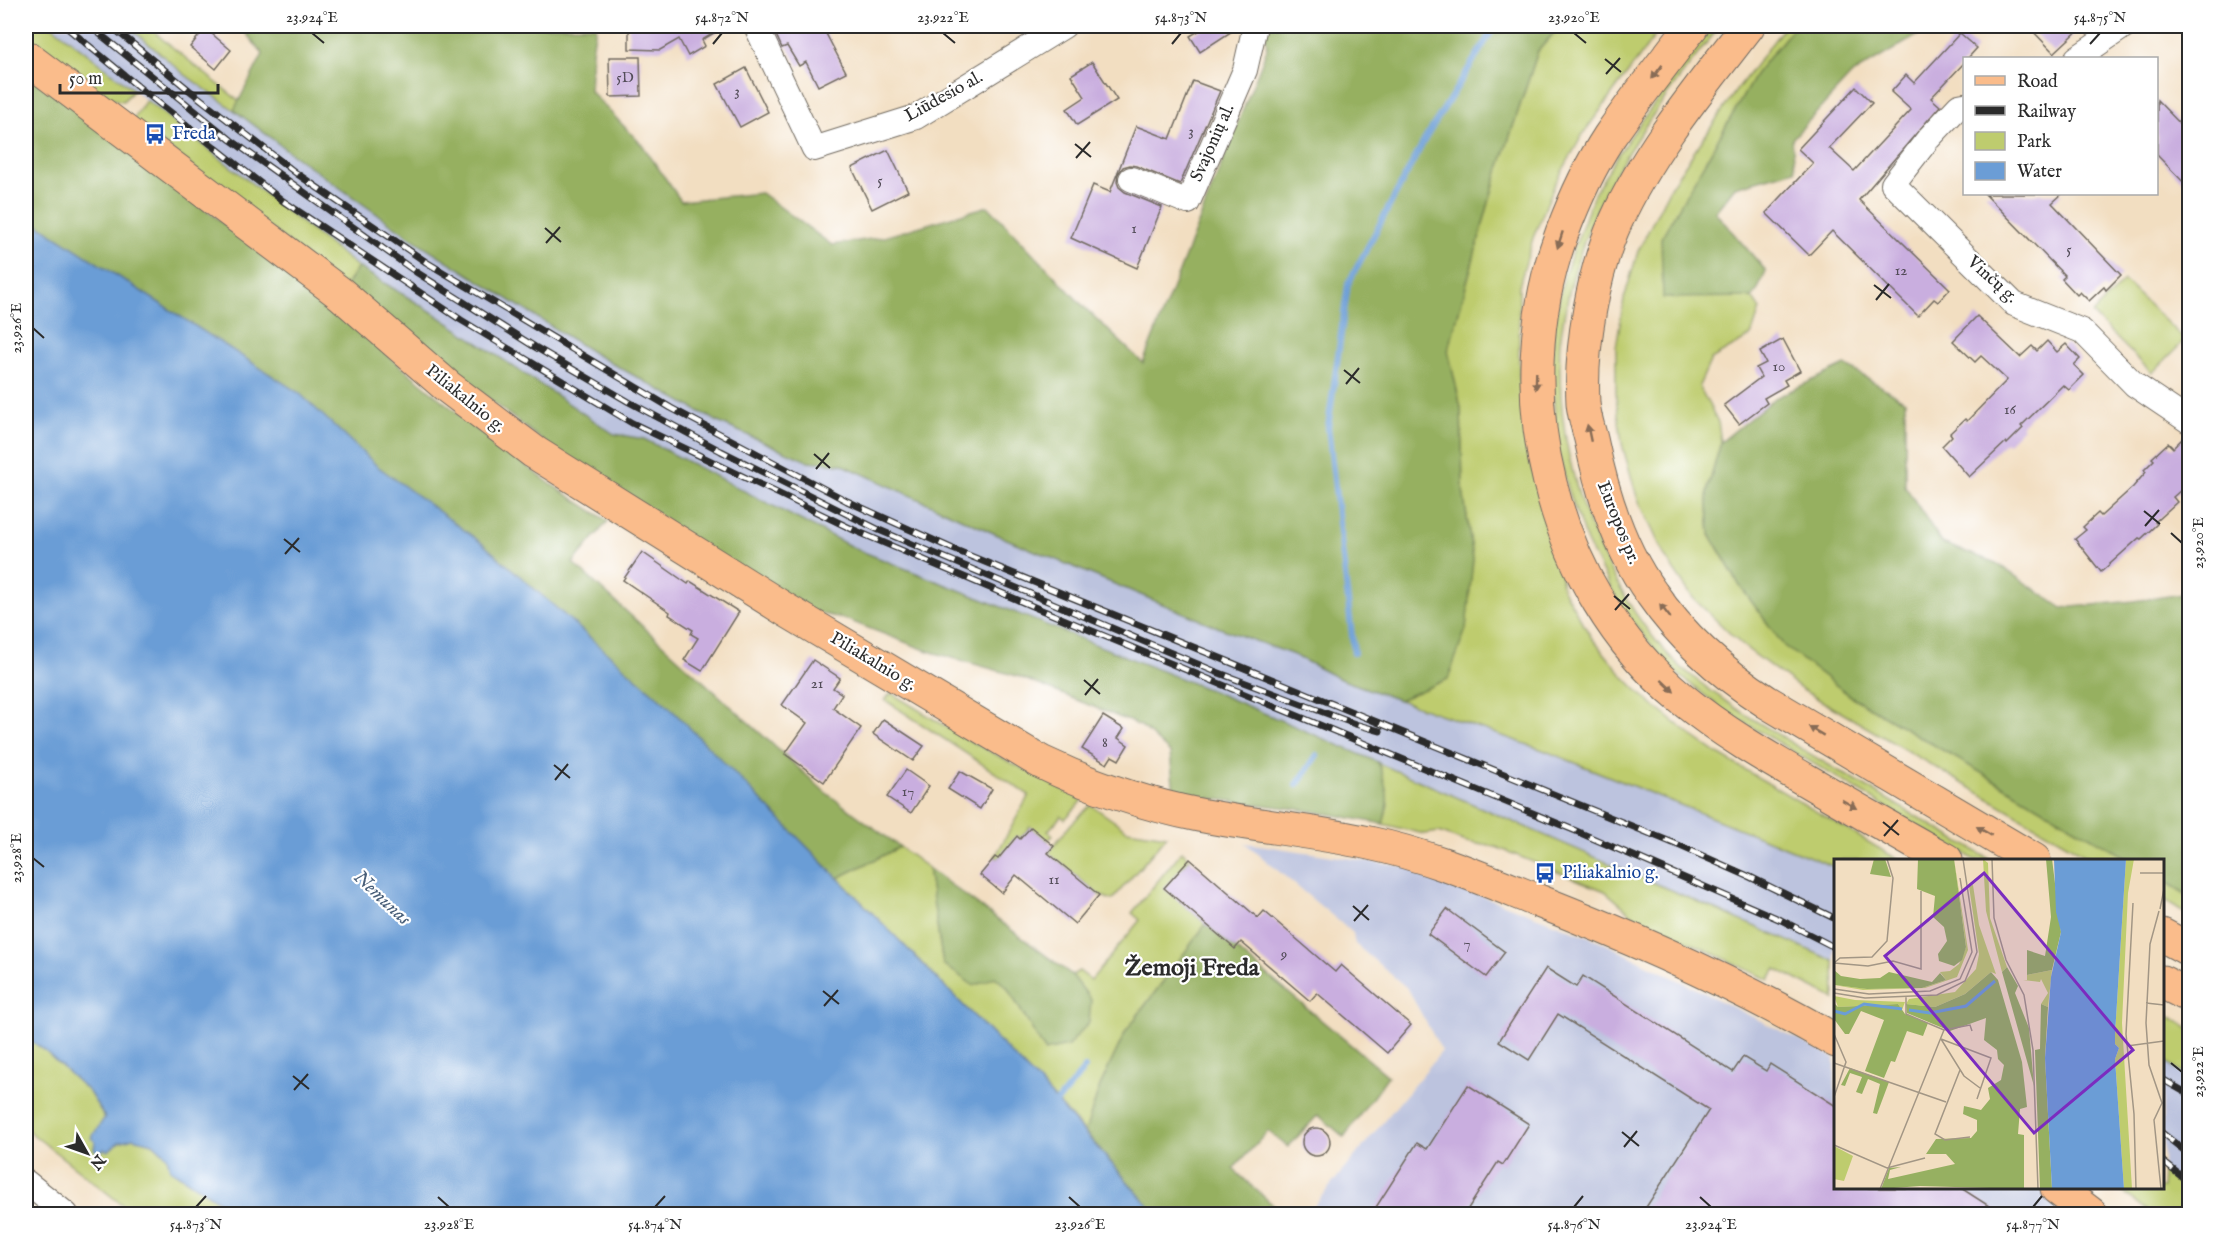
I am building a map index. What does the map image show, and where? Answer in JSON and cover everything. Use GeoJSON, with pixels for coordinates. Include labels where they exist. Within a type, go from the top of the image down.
{"type":"FeatureCollection","features":[{"type":"Feature","properties":{"kind":"main road"},"geometry":{"type":"LineString","coordinates":[[1692,26],[1609,138],[1586,177],[1561,234],[1546,285],[1539,322],[1536,388],[1540,438],[1552,490],[1568,538],[1593,591],[1612,623],[1645,664],[1680,697],[1721,728],[1943,859]]}},
{"type":"Feature","properties":{"kind":"main road","name":"Europos pr."},"geometry":{"type":"LineString","coordinates":[[1748,26],[1649,160],[1615,223],[1594,290],[1585,340],[1583,404],[1597,470],[1612,517],[1631,560],[1651,594],[1679,629],[1709,660],[1767,702],[2031,859]]}},
{"type":"Feature","properties":{"kind":"main road","name":"Piliakalnio g."},"geometry":{"type":"LineString","coordinates":[[26,57],[341,294],[448,387],[534,452],[786,610],[1041,762],[1078,780],[1118,794],[1198,814],[1369,843],[1437,860],[1603,926],[1730,985],[1834,1040]]}},
{"type":"Feature","properties":{"kind":"main road"},"geometry":{"type":"LineString","coordinates":[[2164,936],[2190,950]]}},
{"type":"Feature","properties":{"kind":"main road"},"geometry":{"type":"LineString","coordinates":[[2164,983],[2190,996]]}},
{"type":"Feature","properties":{"kind":"main road"},"geometry":{"type":"LineString","coordinates":[[2057,1189],[2091,1215]]}},
{"type":"Feature","properties":{"kind":"street","name":"Liūdesio al."},"geometry":{"type":"LineString","coordinates":[[756,26],[814,149],[916,117],[1064,26]]}},
{"type":"Feature","properties":{"kind":"street","name":"Svajonių al."},"geometry":{"type":"LineString","coordinates":[[1131,179],[1188,202],[1245,70],[1256,26]]}},
{"type":"Feature","properties":{"kind":"street"},"geometry":{"type":"LineString","coordinates":[[2078,57],[2124,26]]}},
{"type":"Feature","properties":{"kind":"street","name":"Vinčų g."},"geometry":{"type":"LineString","coordinates":[[1963,105],[1959,106],[1928,139],[1893,184],[2014,304],[2082,331],[2134,385],[2190,422]]}},
{"type":"Feature","properties":{"kind":"street"},"geometry":{"type":"LineString","coordinates":[[26,1182],[66,1215]]}},
{"type":"Feature","properties":{"kind":"shaded area"},"geometry":{"type":"Polygon","coordinates":[[[52,26],[128,26],[184,74],[411,238],[595,354],[720,423],[807,461],[841,464],[1294,655],[1340,679],[1543,750],[1834,867],[1834,962],[1217,693],[856,549],[644,439],[614,434],[432,312],[358,267],[52,26]]]}},
{"type":"Feature","properties":{"kind":"shaded area"},"geometry":{"type":"Polygon","coordinates":[[[1245,843],[1407,867],[1598,940],[1834,1058],[1834,1189],[2042,1189],[2074,1214],[1307,1214],[1442,1051],[1407,988],[1355,944],[1353,933],[1245,843]]]}},
{"type":"Feature","properties":{"kind":"shaded area"},"geometry":{"type":"Polygon","coordinates":[[[2164,1062],[2189,1078],[2189,1195],[2164,1172],[2164,1062]]]}},
{"type":"Feature","properties":{"kind":"green space"},"geometry":{"type":"Polygon","coordinates":[[[26,26],[52,26],[134,90],[123,101],[111,99],[85,86],[26,40],[26,26]]]}},
{"type":"Feature","properties":{"kind":"green space"},"geometry":{"type":"Polygon","coordinates":[[[128,26],[149,26],[239,101],[234,110],[184,74],[128,26]]]}},
{"type":"Feature","properties":{"kind":"green space"},"geometry":{"type":"Polygon","coordinates":[[[240,26],[596,26],[590,91],[643,146],[681,201],[761,193],[832,245],[884,237],[988,206],[1085,308],[1143,363],[1267,49],[1265,26],[1560,26],[1538,51],[1494,184],[1448,351],[1461,408],[1463,490],[1473,559],[1466,629],[1448,679],[1399,700],[1340,679],[1294,655],[1220,628],[1009,540],[841,464],[807,461],[720,423],[595,354],[411,238],[234,110],[263,54],[240,26]]]}},
{"type":"Feature","properties":{"kind":"green space"},"geometry":{"type":"Polygon","coordinates":[[[1560,26],[1662,26],[1583,134],[1554,186],[1533,238],[1519,286],[1519,377],[1526,450],[1559,559],[1562,588],[1591,637],[1624,677],[1648,701],[1718,754],[1897,859],[1834,859],[1834,867],[1543,750],[1399,700],[1448,679],[1473,559],[1463,490],[1461,408],[1448,351],[1494,184],[1538,51],[1560,26]]]}},
{"type":"Feature","properties":{"kind":"green space"},"geometry":{"type":"Polygon","coordinates":[[[1711,26],[1720,26],[1667,95],[1619,167],[1589,230],[1568,296],[1560,342],[1561,394],[1565,433],[1578,491],[1608,566],[1629,603],[1653,637],[1682,668],[1717,695],[1827,764],[1989,859],[1973,859],[1722,709],[1669,667],[1620,606],[1587,542],[1572,502],[1557,449],[1552,368],[1554,323],[1564,276],[1594,194],[1620,151],[1711,26]]]}},
{"type":"Feature","properties":{"kind":"green space"},"geometry":{"type":"Polygon","coordinates":[[[1785,26],[1795,26],[1757,72],[1663,297],[1752,297],[1760,309],[1751,336],[1711,359],[1699,386],[1718,422],[1721,442],[1707,492],[1710,535],[1740,586],[1785,646],[1852,697],[2128,859],[2092,859],[1801,689],[1742,645],[1693,598],[1665,557],[1637,497],[1622,444],[1616,397],[1616,347],[1624,299],[1638,251],[1671,186],[1735,92],[1785,26]]]}},
{"type":"Feature","properties":{"kind":"green space"},"geometry":{"type":"Polygon","coordinates":[[[1795,26],[1941,26],[1928,29],[1852,74],[1792,139],[1795,170],[1735,187],[1715,212],[1766,271],[1752,297],[1663,298],[1661,238],[1757,72],[1795,26]]]}},
{"type":"Feature","properties":{"kind":"green space"},"geometry":{"type":"Polygon","coordinates":[[[26,71],[292,276],[478,430],[552,485],[608,521],[573,563],[825,792],[900,847],[838,878],[667,705],[483,544],[377,466],[299,393],[26,217],[26,71]]]}},
{"type":"Feature","properties":{"kind":"green space"},"geometry":{"type":"Polygon","coordinates":[[[146,100],[358,267],[345,287],[133,120],[146,100]]]}},
{"type":"Feature","properties":{"kind":"green space"},"geometry":{"type":"Polygon","coordinates":[[[358,267],[432,312],[614,434],[644,439],[856,549],[1217,693],[1378,762],[1387,793],[1383,824],[1312,811],[1174,794],[1170,753],[1141,726],[1017,676],[928,651],[845,619],[805,610],[623,503],[345,287],[358,267]]]}},
{"type":"Feature","properties":{"kind":"green space"},"geometry":{"type":"Polygon","coordinates":[[[2124,281],[2185,340],[2152,373],[2092,314],[2124,281]]]}},
{"type":"Feature","properties":{"kind":"green space"},"geometry":{"type":"Polygon","coordinates":[[[1845,365],[1905,401],[1905,486],[1942,543],[1996,563],[2062,608],[2189,593],[2189,896],[2164,881],[2164,859],[2128,859],[1852,697],[1784,646],[1740,586],[1710,534],[1707,492],[1721,442],[1775,398],[1845,365]]]}},
{"type":"Feature","properties":{"kind":"green space"},"geometry":{"type":"Polygon","coordinates":[[[891,693],[968,740],[1083,800],[1065,819],[1061,816],[1048,831],[1053,835],[1048,841],[1030,827],[1020,839],[1017,836],[998,859],[995,857],[1029,795],[885,700],[891,693]]]}},
{"type":"Feature","properties":{"kind":"green space"},"geometry":{"type":"Polygon","coordinates":[[[1378,763],[1834,961],[1834,998],[1776,969],[1769,980],[1633,915],[1605,891],[1496,847],[1466,842],[1439,832],[1424,834],[1383,824],[1388,804],[1378,763]]]}},
{"type":"Feature","properties":{"kind":"green space"},"geometry":{"type":"Polygon","coordinates":[[[1091,805],[1127,830],[1167,836],[1112,900],[1099,895],[1048,853],[1071,824],[1091,805]]]}},
{"type":"Feature","properties":{"kind":"green space"},"geometry":{"type":"Polygon","coordinates":[[[900,847],[928,868],[943,964],[995,977],[1007,987],[1045,1051],[1091,1000],[1072,975],[1079,971],[1091,980],[1140,920],[1132,913],[1182,851],[1190,859],[1165,888],[1206,924],[1126,1031],[1100,1086],[1085,1132],[1042,1085],[838,878],[900,847]]]}},
{"type":"Feature","properties":{"kind":"green space"},"geometry":{"type":"Polygon","coordinates":[[[928,868],[1072,975],[1091,1000],[1089,1022],[1068,1046],[1045,1051],[1007,987],[995,977],[974,986],[943,964],[928,868]]]}},
{"type":"Feature","properties":{"kind":"green space"},"geometry":{"type":"Polygon","coordinates":[[[2164,881],[2189,896],[2189,916],[2164,901],[2164,881]]]}},
{"type":"Feature","properties":{"kind":"green space"},"geometry":{"type":"Polygon","coordinates":[[[1206,924],[1388,1076],[1344,1137],[1318,1115],[1288,1147],[1268,1131],[1233,1169],[1283,1214],[1156,1214],[1085,1132],[1100,1086],[1126,1031],[1206,924]]]}},
{"type":"Feature","properties":{"kind":"green space"},"geometry":{"type":"Polygon","coordinates":[[[2164,1013],[2189,1028],[2189,1078],[2164,1062],[2164,1013]]]}},
{"type":"Feature","properties":{"kind":"green space"},"geometry":{"type":"Polygon","coordinates":[[[26,1037],[44,1050],[89,1092],[105,1117],[94,1149],[104,1148],[108,1151],[119,1142],[133,1138],[153,1143],[167,1156],[170,1169],[223,1204],[233,1214],[134,1214],[26,1129],[26,1037]]]}},
{"type":"Feature","properties":{"kind":"green space"},"geometry":{"type":"Polygon","coordinates":[[[2164,1172],[2189,1195],[2189,1214],[2152,1214],[2119,1189],[2164,1189],[2164,1172]]]}},
{"type":"Feature","properties":{"kind":"water","name":"Nemunas"},"geometry":{"type":"Polygon","coordinates":[[[26,217],[299,393],[377,466],[483,544],[667,705],[1042,1085],[1156,1214],[233,1214],[223,1204],[170,1169],[167,1156],[153,1143],[133,1138],[119,1142],[108,1151],[104,1149],[99,1154],[94,1149],[95,1141],[91,1138],[105,1117],[89,1092],[44,1050],[26,1037],[26,217]]]}},
{"type":"Feature","properties":{"kind":"building"},"geometry":{"type":"Polygon","coordinates":[[[629,26],[726,26],[702,40],[705,46],[688,56],[679,39],[660,50],[629,49],[629,26]]]}},
{"type":"Feature","properties":{"kind":"building"},"geometry":{"type":"Polygon","coordinates":[[[772,26],[822,26],[846,72],[818,86],[806,62],[799,66],[787,46],[782,48],[772,26]]]}},
{"type":"Feature","properties":{"kind":"building"},"geometry":{"type":"Polygon","coordinates":[[[1207,26],[1240,26],[1200,52],[1190,36],[1207,26]]]}},
{"type":"Feature","properties":{"kind":"building"},"geometry":{"type":"Polygon","coordinates":[[[2028,26],[2083,26],[2054,53],[2028,26]]]}},
{"type":"Feature","properties":{"kind":"building"},"geometry":{"type":"Polygon","coordinates":[[[205,28],[231,50],[216,69],[190,47],[205,28]]]}},
{"type":"Feature","properties":{"kind":"building"},"geometry":{"type":"Polygon","coordinates":[[[1960,33],[1977,48],[1969,57],[1963,57],[1963,64],[1931,98],[1940,106],[1859,200],[1950,289],[1938,302],[1934,299],[1918,316],[1832,231],[1809,255],[1766,213],[1813,163],[1798,149],[1856,87],[1872,103],[1829,148],[1854,171],[1911,110],[1891,92],[1906,75],[1914,83],[1960,33]]]}},
{"type":"Feature","properties":{"kind":"building"},"geometry":{"type":"Polygon","coordinates":[[[609,57],[640,57],[641,96],[610,97],[609,57]]]}},
{"type":"Feature","properties":{"kind":"building"},"geometry":{"type":"Polygon","coordinates":[[[1092,62],[1117,100],[1077,125],[1067,109],[1085,97],[1071,75],[1092,62]]]}},
{"type":"Feature","properties":{"kind":"building"},"geometry":{"type":"Polygon","coordinates":[[[746,68],[768,112],[740,127],[717,84],[746,68]]]}},
{"type":"Feature","properties":{"kind":"building"},"geometry":{"type":"Polygon","coordinates":[[[1193,81],[1220,91],[1180,184],[1130,165],[1123,167],[1118,174],[1117,182],[1125,192],[1162,207],[1137,268],[1071,238],[1093,185],[1110,192],[1136,126],[1170,139],[1193,81]]]}},
{"type":"Feature","properties":{"kind":"building"},"geometry":{"type":"Polygon","coordinates":[[[2158,101],[2190,134],[2190,189],[2158,156],[2158,101]]]}},
{"type":"Feature","properties":{"kind":"building"},"geometry":{"type":"Polygon","coordinates":[[[888,150],[908,191],[872,209],[852,168],[888,150]]]}},
{"type":"Feature","properties":{"kind":"building"},"geometry":{"type":"Polygon","coordinates":[[[1986,195],[2061,195],[2052,203],[2121,275],[2106,290],[2104,287],[2089,301],[2080,292],[2077,295],[2062,279],[2065,276],[1986,195]]]}},
{"type":"Feature","properties":{"kind":"building"},"geometry":{"type":"Polygon","coordinates":[[[1977,316],[2020,357],[2032,346],[2037,351],[2047,341],[2057,352],[2066,344],[2080,359],[2074,365],[2084,375],[2069,390],[2063,385],[2021,426],[2023,428],[2007,444],[2006,442],[1969,477],[1942,446],[1952,436],[1950,433],[1965,419],[1967,421],[2007,380],[1981,356],[1975,362],[1953,341],[1977,316]]]}},
{"type":"Feature","properties":{"kind":"building"},"geometry":{"type":"Polygon","coordinates":[[[1783,339],[1800,371],[1784,380],[1787,385],[1764,398],[1767,403],[1739,424],[1724,405],[1761,377],[1756,368],[1766,363],[1760,352],[1783,339]]]}},
{"type":"Feature","properties":{"kind":"building"},"geometry":{"type":"Polygon","coordinates":[[[2186,435],[2190,436],[2190,482],[2173,497],[2177,502],[2155,522],[2157,524],[2101,572],[2075,539],[2086,530],[2083,527],[2098,513],[2101,516],[2133,487],[2154,460],[2152,458],[2168,443],[2173,448],[2186,435]]]}},
{"type":"Feature","properties":{"kind":"building"},"geometry":{"type":"Polygon","coordinates":[[[642,552],[688,584],[690,581],[739,612],[702,671],[684,660],[698,638],[691,634],[693,630],[623,580],[642,552]]]}},
{"type":"Feature","properties":{"kind":"building"},"geometry":{"type":"Polygon","coordinates":[[[813,660],[840,678],[833,688],[842,694],[833,708],[861,728],[824,782],[785,754],[807,723],[782,705],[813,660]]]}},
{"type":"Feature","properties":{"kind":"building"},"geometry":{"type":"Polygon","coordinates":[[[1103,716],[1124,729],[1118,738],[1128,745],[1119,760],[1112,756],[1107,764],[1082,749],[1103,716]]]}},
{"type":"Feature","properties":{"kind":"building"},"geometry":{"type":"Polygon","coordinates":[[[883,719],[924,746],[913,761],[873,734],[883,719]]]}},
{"type":"Feature","properties":{"kind":"building"},"geometry":{"type":"Polygon","coordinates":[[[906,770],[929,786],[911,813],[887,797],[906,770]]]}},
{"type":"Feature","properties":{"kind":"building"},"geometry":{"type":"Polygon","coordinates":[[[960,771],[992,789],[980,809],[948,789],[960,771]]]}},
{"type":"Feature","properties":{"kind":"building"},"geometry":{"type":"Polygon","coordinates":[[[1031,827],[1054,846],[1048,853],[1099,895],[1075,924],[1016,875],[1002,893],[980,875],[995,857],[998,859],[1017,836],[1020,839],[1031,827]]]}},
{"type":"Feature","properties":{"kind":"building"},"geometry":{"type":"Polygon","coordinates":[[[1190,859],[1258,918],[1264,911],[1335,972],[1341,965],[1411,1025],[1387,1053],[1317,993],[1310,1001],[1241,942],[1235,949],[1164,888],[1190,859]]]}},
{"type":"Feature","properties":{"kind":"building"},"geometry":{"type":"Polygon","coordinates":[[[1447,909],[1505,952],[1486,977],[1428,934],[1447,909]]]}},
{"type":"Feature","properties":{"kind":"building"},"geometry":{"type":"Polygon","coordinates":[[[1546,968],[1576,987],[1583,976],[1733,1072],[1743,1057],[1766,1071],[1770,1064],[1834,1105],[1834,1189],[1963,1189],[2003,1215],[1641,1215],[1709,1110],[1558,1014],[1529,1060],[1499,1041],[1546,968]]]}},
{"type":"Feature","properties":{"kind":"building"},"geometry":{"type":"Polygon","coordinates":[[[1468,1085],[1529,1124],[1503,1165],[1498,1162],[1464,1215],[1371,1215],[1417,1143],[1427,1149],[1468,1085]]]}},
{"type":"Feature","properties":{"kind":"building"},"geometry":{"type":"Polygon","coordinates":[[[1316,1128],[1326,1132],[1330,1142],[1326,1152],[1316,1156],[1306,1152],[1302,1142],[1306,1132],[1316,1128]]]}},
{"type":"Feature","properties":{"kind":"waterway"},"geometry":{"type":"LineString","coordinates":[[1354,653],[1328,427],[1348,284],[1425,139],[1495,26]]}},
{"type":"Feature","properties":{"kind":"waterway"},"geometry":{"type":"LineString","coordinates":[[1297,785],[1317,755]]}},
{"type":"Feature","properties":{"kind":"waterway"},"geometry":{"type":"LineString","coordinates":[[1053,1107],[1085,1068]]}},
{"type":"Feature","properties":{"kind":"railway"},"geometry":{"type":"LineString","coordinates":[[65,26],[283,201],[461,320],[632,423],[854,530],[1576,831],[1781,920],[1834,947]]}},
{"type":"Feature","properties":{"kind":"railway"},"geometry":{"type":"LineString","coordinates":[[90,26],[231,140],[416,272],[535,347],[629,402],[879,530],[1214,671],[1355,724],[1380,731]]}},
{"type":"Feature","properties":{"kind":"railway"},"geometry":{"type":"LineString","coordinates":[[111,26],[296,173],[426,262],[671,408],[847,501],[953,549],[1678,845],[1834,918]]}},
{"type":"Feature","properties":{"kind":"railway"},"geometry":{"type":"LineString","coordinates":[[2164,1080],[2190,1095]]}},
{"type":"Feature","properties":{"kind":"railway"},"geometry":{"type":"LineString","coordinates":[[2164,1135],[2190,1155]]}},
{"type":"Feature","properties":{"kind":"railway"},"geometry":{"type":"LineString","coordinates":[[2164,1163],[2190,1183]]}},
{"type":"Feature","properties":{"kind":"place","name":"Freda"},"geometry":{"type":"Point","coordinates":[155,134]}},
{"type":"Feature","properties":{"kind":"place","name":"Piliakalnio g."},"geometry":{"type":"Point","coordinates":[1545,873]}},
{"type":"Feature","properties":{"kind":"district","name":"Žemoji Freda"},"geometry":{"type":"Point","coordinates":[1192,968]}}]}
